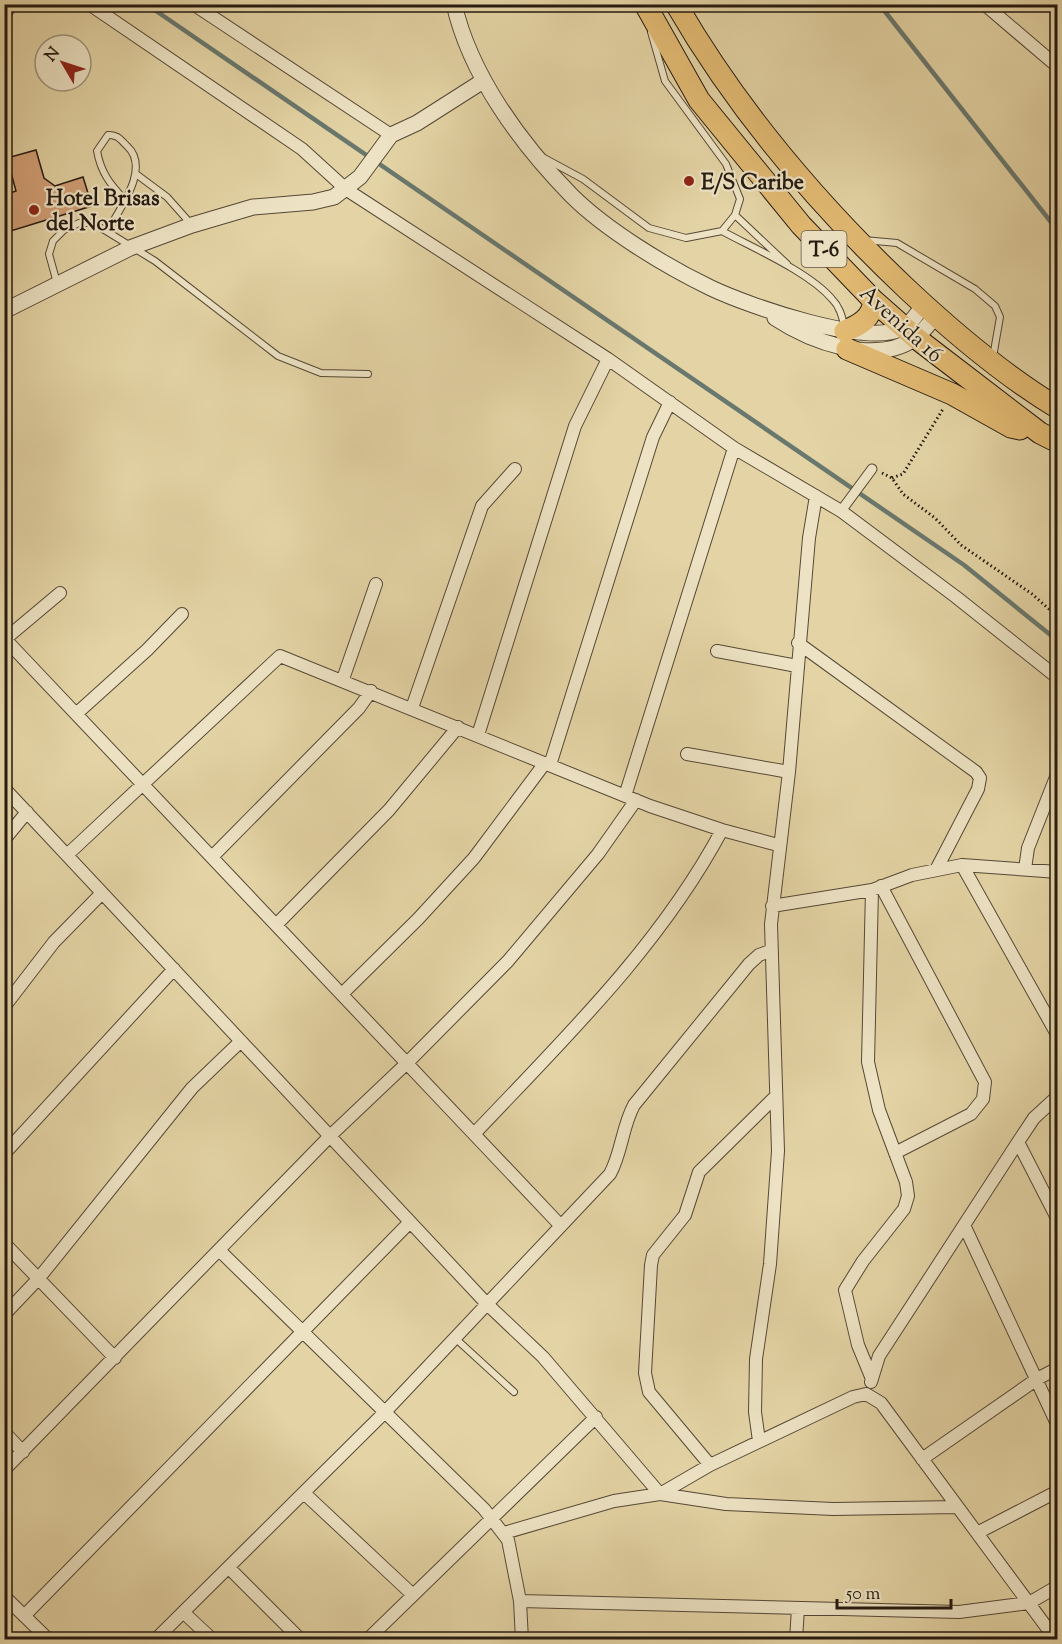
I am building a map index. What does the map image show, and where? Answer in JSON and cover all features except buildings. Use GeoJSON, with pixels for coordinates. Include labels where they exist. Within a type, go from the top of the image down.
{"type":"FeatureCollection","features":[{"type":"Feature","properties":{"kind":"highway","name":"Avenida 16"},"geometry":{"type":"LineString","coordinates":[[644,4],[699,100],[801,225],[874,301],[910,333],[1049,438]]}},
{"type":"Feature","properties":{"kind":"highway","name":"Avenida 16"},"geometry":{"type":"LineString","coordinates":[[676,4],[706,57],[817,199],[855,240],[930,310],[992,362],[1028,390],[1058,408]]}},
{"type":"Feature","properties":{"kind":"highway"},"geometry":{"type":"LineString","coordinates":[[846,340],[873,308],[874,301]]}},
{"type":"Feature","properties":{"kind":"highway","name":"T-6"},"geometry":{"type":"LineString","coordinates":[[846,340],[1011,427],[1049,438]]}},
{"type":"Feature","properties":{"kind":"street"},"geometry":{"type":"LineString","coordinates":[[4,15],[12,4]]}},
{"type":"Feature","properties":{"kind":"street"},"geometry":{"type":"LineString","coordinates":[[89,4],[302,149],[346,190],[608,359],[734,448],[841,511],[975,611],[1058,678]]}},
{"type":"Feature","properties":{"kind":"street"},"geometry":{"type":"LineString","coordinates":[[193,4],[388,140]]}},
{"type":"Feature","properties":{"kind":"street"},"geometry":{"type":"LineString","coordinates":[[454,4],[483,81],[515,128],[572,196],[661,261],[713,289],[820,326],[846,340],[910,333],[930,310]]}},
{"type":"Feature","properties":{"kind":"street"},"geometry":{"type":"LineString","coordinates":[[984,4],[1058,67]]}},
{"type":"Feature","properties":{"kind":"street"},"geometry":{"type":"LineString","coordinates":[[4,311],[130,248],[192,225],[253,207],[313,202],[334,197],[360,177],[388,140],[483,81]]}},
{"type":"Feature","properties":{"kind":"street"},"geometry":{"type":"LineString","coordinates":[[478,735],[575,426],[608,359]]}},
{"type":"Feature","properties":{"kind":"street"},"geometry":{"type":"LineString","coordinates":[[342,994],[418,919],[474,858],[547,764],[653,437],[670,402]]}},
{"type":"Feature","properties":{"kind":"street"},"geometry":{"type":"LineString","coordinates":[[4,1470],[330,1136],[407,1063],[508,961],[598,854],[631,798],[734,448]]}},
{"type":"Feature","properties":{"kind":"street"},"geometry":{"type":"LineString","coordinates":[[412,708],[482,506],[515,469]]}},
{"type":"Feature","properties":{"kind":"street"},"geometry":{"type":"LineString","coordinates":[[841,511],[872,469]]}},
{"type":"Feature","properties":{"kind":"street"},"geometry":{"type":"LineString","coordinates":[[759,1442],[755,1412],[756,1359],[770,1264],[778,1150],[770,951],[772,906],[789,772],[808,538],[816,496]]}},
{"type":"Feature","properties":{"kind":"street"},"geometry":{"type":"LineString","coordinates":[[343,679],[376,584]]}},
{"type":"Feature","properties":{"kind":"street"},"geometry":{"type":"LineString","coordinates":[[60,593],[5,639],[561,1226]]}},
{"type":"Feature","properties":{"kind":"street"},"geometry":{"type":"LineString","coordinates":[[76,714],[147,650],[182,614]]}},
{"type":"Feature","properties":{"kind":"street"},"geometry":{"type":"LineString","coordinates":[[798,644],[976,772],[980,778],[978,789],[936,870]]}},
{"type":"Feature","properties":{"kind":"street"},"geometry":{"type":"LineString","coordinates":[[717,651],[797,666]]}},
{"type":"Feature","properties":{"kind":"street"},"geometry":{"type":"LineString","coordinates":[[67,855],[280,656],[343,679],[631,798],[722,830],[778,845]]}},
{"type":"Feature","properties":{"kind":"street"},"geometry":{"type":"LineString","coordinates":[[212,857],[359,708],[371,691]]}},
{"type":"Feature","properties":{"kind":"street"},"geometry":{"type":"LineString","coordinates":[[276,925],[389,810],[458,727]]}},
{"type":"Feature","properties":{"kind":"street"},"geometry":{"type":"LineString","coordinates":[[687,754],[789,772]]}},
{"type":"Feature","properties":{"kind":"street"},"geometry":{"type":"LineString","coordinates":[[1025,869],[1029,848],[1058,772]]}},
{"type":"Feature","properties":{"kind":"street"},"geometry":{"type":"LineString","coordinates":[[4,788],[487,1304],[543,1357],[596,1416],[660,1494]]}},
{"type":"Feature","properties":{"kind":"street"},"geometry":{"type":"LineString","coordinates":[[4,840],[27,812]]}},
{"type":"Feature","properties":{"kind":"street"},"geometry":{"type":"LineString","coordinates":[[474,1134],[581,1022],[648,943],[706,861],[722,830]]}},
{"type":"Feature","properties":{"kind":"street"},"geometry":{"type":"LineString","coordinates":[[962,865],[1058,1036]]}},
{"type":"Feature","properties":{"kind":"street"},"geometry":{"type":"LineString","coordinates":[[772,906],[877,888],[912,875],[962,865],[1025,869],[1055,874]]}},
{"type":"Feature","properties":{"kind":"street"},"geometry":{"type":"LineString","coordinates":[[872,1379],[858,1346],[845,1290],[863,1261],[904,1209],[908,1196],[906,1182],[879,1110],[868,1062],[877,888]]}},
{"type":"Feature","properties":{"kind":"street"},"geometry":{"type":"LineString","coordinates":[[877,888],[985,1082],[983,1099],[971,1114],[895,1153]]}},
{"type":"Feature","properties":{"kind":"street"},"geometry":{"type":"LineString","coordinates":[[4,1007],[54,942],[102,893]]}},
{"type":"Feature","properties":{"kind":"street"},"geometry":{"type":"LineString","coordinates":[[155,1640],[385,1412],[610,1174],[617,1162],[627,1118],[634,1105],[749,964],[759,955],[770,951]]}},
{"type":"Feature","properties":{"kind":"street"},"geometry":{"type":"LineString","coordinates":[[4,1154],[174,969]]}},
{"type":"Feature","properties":{"kind":"street"},"geometry":{"type":"LineString","coordinates":[[4,1315],[39,1278],[192,1088],[241,1041]]}},
{"type":"Feature","properties":{"kind":"street"},"geometry":{"type":"LineString","coordinates":[[710,1465],[649,1392],[645,1373],[651,1265],[654,1255],[685,1215],[699,1172],[775,1096]]}},
{"type":"Feature","properties":{"kind":"street"},"geometry":{"type":"LineString","coordinates":[[866,1394],[879,1356],[1034,1118],[1058,1096]]}},
{"type":"Feature","properties":{"kind":"street"},"geometry":{"type":"LineString","coordinates":[[1018,1142],[1058,1221]]}},
{"type":"Feature","properties":{"kind":"street"},"geometry":{"type":"LineString","coordinates":[[24,1616],[410,1222]]}},
{"type":"Feature","properties":{"kind":"street"},"geometry":{"type":"LineString","coordinates":[[964,1225],[1058,1426]]}},
{"type":"Feature","properties":{"kind":"street"},"geometry":{"type":"LineString","coordinates":[[4,1243],[115,1358]]}},
{"type":"Feature","properties":{"kind":"street"},"geometry":{"type":"LineString","coordinates":[[220,1251],[385,1412],[504,1533],[508,1540],[520,1600],[522,1640]]}},
{"type":"Feature","properties":{"kind":"street"},"geometry":{"type":"LineString","coordinates":[[922,1459],[1037,1379],[1058,1368]]}},
{"type":"Feature","properties":{"kind":"street"},"geometry":{"type":"LineString","coordinates":[[660,1494],[710,1465],[853,1397],[866,1394],[881,1403],[1056,1640]]}},
{"type":"Feature","properties":{"kind":"street"},"geometry":{"type":"LineString","coordinates":[[367,1640],[596,1416]]}},
{"type":"Feature","properties":{"kind":"street"},"geometry":{"type":"LineString","coordinates":[[4,1432],[23,1452]]}},
{"type":"Feature","properties":{"kind":"street"},"geometry":{"type":"LineString","coordinates":[[977,1533],[1058,1491]]}},
{"type":"Feature","properties":{"kind":"street"},"geometry":{"type":"LineString","coordinates":[[304,1493],[413,1595]]}},
{"type":"Feature","properties":{"kind":"street"},"geometry":{"type":"LineString","coordinates":[[504,1533],[614,1501],[660,1494],[726,1504],[833,1509],[957,1507]]}},
{"type":"Feature","properties":{"kind":"street"},"geometry":{"type":"LineString","coordinates":[[229,1568],[301,1640]]}},
{"type":"Feature","properties":{"kind":"street"},"geometry":{"type":"LineString","coordinates":[[520,1600],[959,1612],[1029,1603],[1058,1586]]}},
{"type":"Feature","properties":{"kind":"street"},"geometry":{"type":"LineString","coordinates":[[4,1596],[49,1640]]}},
{"type":"Feature","properties":{"kind":"street"},"geometry":{"type":"LineString","coordinates":[[796,1640],[798,1608]]}},
{"type":"Feature","properties":{"kind":"street"},"geometry":{"type":"LineString","coordinates":[[183,1612],[213,1640]]}},
{"type":"Feature","properties":{"kind":"lane"},"geometry":{"type":"LineString","coordinates":[[538,155],[583,179],[649,228],[687,238],[722,231],[735,216],[740,199],[726,164],[665,81],[644,4]]}},
{"type":"Feature","properties":{"kind":"lane"},"geometry":{"type":"LineString","coordinates":[[108,230],[125,200],[134,184],[136,174],[131,150],[118,137],[108,135],[97,152],[101,170],[107,181],[125,200]]}},
{"type":"Feature","properties":{"kind":"lane"},"geometry":{"type":"LineString","coordinates":[[136,174],[167,197],[192,225]]}},
{"type":"Feature","properties":{"kind":"lane"},"geometry":{"type":"LineString","coordinates":[[735,216],[794,271]]}},
{"type":"Feature","properties":{"kind":"lane"},"geometry":{"type":"LineString","coordinates":[[57,283],[50,254],[53,241],[64,230],[79,223],[93,223],[108,230],[130,248],[155,261],[278,356],[321,373],[368,374]]}},
{"type":"Feature","properties":{"kind":"lane"},"geometry":{"type":"LineString","coordinates":[[722,231],[794,271],[831,297],[839,308],[846,340]]}},
{"type":"Feature","properties":{"kind":"lane"},"geometry":{"type":"LineString","coordinates":[[855,240],[897,243],[975,289],[995,306],[1000,317],[992,362]]}},
{"type":"Feature","properties":{"kind":"lane"},"geometry":{"type":"LineString","coordinates":[[454,1338],[514,1392]]}},
{"type":"Feature","properties":{"kind":"path"},"geometry":{"type":"LineString","coordinates":[[892,478],[903,474],[952,394]]}},
{"type":"Feature","properties":{"kind":"path"},"geometry":{"type":"LineString","coordinates":[[872,469],[892,478],[903,494],[934,518],[962,545],[1032,594],[1058,617]]}},
{"type":"Feature","properties":{"kind":"waterway"},"geometry":{"type":"LineString","coordinates":[[146,4],[964,565],[1058,641]]}},
{"type":"Feature","properties":{"kind":"waterway"},"geometry":{"type":"LineString","coordinates":[[879,4],[1058,231]]}},
{"type":"Feature","properties":{"kind":"place","name":"E/S Caribe"},"geometry":{"type":"Point","coordinates":[689,181]}},
{"type":"Feature","properties":{"kind":"place","name":"Hotel Brisas del Norte"},"geometry":{"type":"Point","coordinates":[34,210]}}]}
